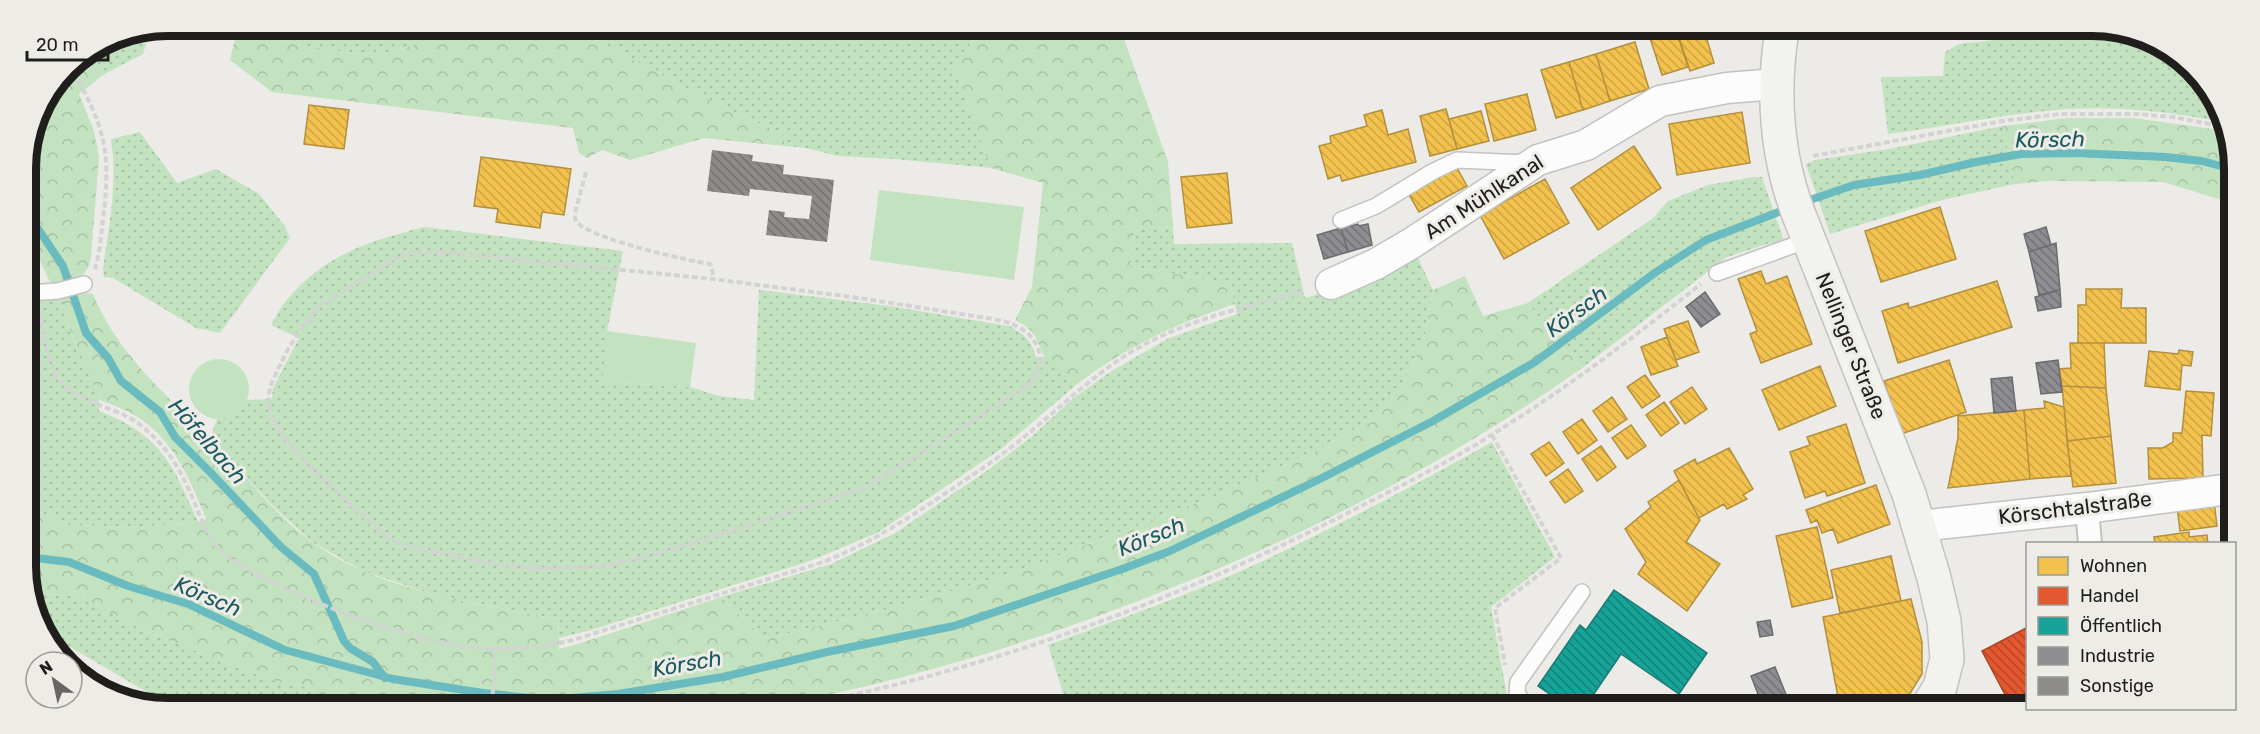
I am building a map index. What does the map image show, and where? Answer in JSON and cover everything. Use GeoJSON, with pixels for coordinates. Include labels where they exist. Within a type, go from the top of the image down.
{"type":"FeatureCollection","features":[{"type":"Feature","properties":{"kind":"main road","name":"Nellinger Straße"},"geometry":{"type":"LineString","coordinates":[[1781,36],[1776,84],[1777,120],[1784,169],[1808,240],[1898,465],[1919,526],[1944,621],[1947,659],[1943,698]]}},
{"type":"Feature","properties":{"kind":"street","name":"Am Mühlkanal"},"geometry":{"type":"LineString","coordinates":[[1331,284],[1376,264],[1412,243],[1531,164],[1551,154],[1586,145],[1652,105],[1667,99],[1733,87],[1776,84]]}},
{"type":"Feature","properties":{"kind":"street","name":"Körschtalstraße"},"geometry":{"type":"LineString","coordinates":[[1919,526],[2088,508],[2224,490]]}},
{"type":"Feature","properties":{"kind":"street"},"geometry":{"type":"LineString","coordinates":[[2088,508],[2090,542]]}},
{"type":"Feature","properties":{"kind":"lane"},"geometry":{"type":"LineString","coordinates":[[1341,220],[1376,206],[1458,159],[1531,164]]}},
{"type":"Feature","properties":{"kind":"lane"},"geometry":{"type":"LineString","coordinates":[[1717,273],[1808,240]]}},
{"type":"Feature","properties":{"kind":"lane"},"geometry":{"type":"LineString","coordinates":[[36,293],[58,291],[88,280]]}},
{"type":"Feature","properties":{"kind":"lane"},"geometry":{"type":"LineString","coordinates":[[1521,698],[1516,687],[1518,682],[1582,592]]}},
{"type":"Feature","properties":{"kind":"path"},"geometry":{"type":"LineString","coordinates":[[75,75],[93,108],[106,151],[106,199],[99,254],[88,280]]}},
{"type":"Feature","properties":{"kind":"path"},"geometry":{"type":"LineString","coordinates":[[1784,169],[1808,156],[2002,121],[2060,114],[2149,114],[2217,126]]}},
{"type":"Feature","properties":{"kind":"path"},"geometry":{"type":"LineString","coordinates":[[586,172],[575,213],[578,223],[589,230],[618,241],[710,264],[713,279]]}},
{"type":"Feature","properties":{"kind":"path"},"geometry":{"type":"LineString","coordinates":[[441,252],[713,279],[859,298],[1009,322],[1023,329],[1033,339],[1040,353],[1040,369],[1034,380],[1026,387],[885,478],[865,488],[651,556],[584,569],[514,567],[397,543],[372,526],[301,458],[270,413],[268,398],[272,382],[288,349],[312,314],[327,300],[390,261],[410,253],[441,252]]}},
{"type":"Feature","properties":{"kind":"path"},"geometry":{"type":"LineString","coordinates":[[839,698],[879,690],[1069,633],[1239,567],[1322,527],[1404,485],[1492,435],[1585,374],[1717,273]]}},
{"type":"Feature","properties":{"kind":"path"},"geometry":{"type":"LineString","coordinates":[[36,308],[49,358],[60,382],[81,398],[127,416],[151,434],[177,466],[205,527],[220,550],[262,577],[302,596],[352,615],[445,643],[465,647],[496,648],[537,646],[573,640],[823,562],[855,549],[890,531],[996,459],[1089,381],[1145,345],[1174,330],[1214,315],[1331,284]]}},
{"type":"Feature","properties":{"kind":"path"},"geometry":{"type":"LineString","coordinates":[[1492,435],[1561,558],[1495,608],[1509,682],[1516,687]]}},
{"type":"Feature","properties":{"kind":"path"},"geometry":{"type":"LineString","coordinates":[[492,698],[496,648]]}},
{"type":"Feature","properties":{"kind":"green space"},"geometry":{"type":"Polygon","coordinates":[[[160,36],[211,36],[147,41],[143,54],[103,75],[94,59],[126,43],[160,36]]]}},
{"type":"Feature","properties":{"kind":"green space"},"geometry":{"type":"Polygon","coordinates":[[[236,36],[248,36],[375,57],[445,36],[588,36],[715,103],[785,135],[784,146],[704,138],[630,160],[602,150],[587,158],[579,153],[573,128],[272,92],[230,60],[236,36]]]}},
{"type":"Feature","properties":{"kind":"green space"},"geometry":{"type":"Polygon","coordinates":[[[248,36],[445,36],[375,57],[248,36]]]}},
{"type":"Feature","properties":{"kind":"green space"},"geometry":{"type":"Polygon","coordinates":[[[588,36],[977,36],[954,65],[991,168],[838,156],[806,148],[784,146],[785,135],[715,103],[588,36]]]}},
{"type":"Feature","properties":{"kind":"green space"},"geometry":{"type":"Polygon","coordinates":[[[977,36],[1123,36],[1168,162],[1173,226],[1134,231],[1131,267],[1230,283],[1235,304],[1151,338],[1075,386],[1058,372],[1044,356],[1034,335],[1027,327],[1015,320],[1032,287],[1043,183],[991,168],[954,65],[977,36]]]}},
{"type":"Feature","properties":{"kind":"green space"},"geometry":{"type":"Polygon","coordinates":[[[2020,37],[2109,37],[2142,46],[2172,63],[2191,81],[2202,95],[2215,121],[2146,111],[2088,108],[2023,113],[1888,134],[1881,77],[1943,76],[1945,52],[1959,44],[2020,37]]]}},
{"type":"Feature","properties":{"kind":"green space"},"geometry":{"type":"Polygon","coordinates":[[[94,59],[103,75],[79,94],[94,131],[99,157],[91,257],[89,266],[83,275],[51,284],[36,253],[37,151],[46,118],[58,95],[75,75],[94,59]]]}},
{"type":"Feature","properties":{"kind":"green space"},"geometry":{"type":"Polygon","coordinates":[[[2067,118],[2133,118],[2218,130],[2224,160],[2224,201],[2163,182],[2050,181],[2015,184],[2003,126],[2067,118]]]}},
{"type":"Feature","properties":{"kind":"green space"},"geometry":{"type":"Polygon","coordinates":[[[2003,126],[2015,184],[1942,200],[1830,234],[1806,164],[1815,160],[1889,149],[2003,126]]]}},
{"type":"Feature","properties":{"kind":"green space"},"geometry":{"type":"Polygon","coordinates":[[[140,132],[177,183],[216,169],[259,194],[284,225],[290,238],[220,333],[196,328],[113,278],[104,277],[114,172],[111,139],[140,132]]]}},
{"type":"Feature","properties":{"kind":"green space"},"geometry":{"type":"Polygon","coordinates":[[[1762,177],[1785,244],[1770,243],[1727,257],[1582,368],[1553,337],[1528,303],[1652,219],[1668,201],[1708,185],[1762,177]]]}},
{"type":"Feature","properties":{"kind":"green space"},"geometry":{"type":"Polygon","coordinates":[[[879,190],[1024,207],[1014,280],[870,260],[879,190]]]}},
{"type":"Feature","properties":{"kind":"green space"},"geometry":{"type":"Polygon","coordinates":[[[1173,226],[1174,244],[1292,243],[1305,298],[1333,290],[1414,249],[1433,290],[1425,334],[1414,362],[1399,389],[1376,417],[1314,452],[1223,493],[1013,573],[893,608],[764,639],[721,597],[831,564],[895,533],[988,470],[1031,437],[1075,397],[1110,372],[1167,339],[1237,314],[1230,283],[1131,267],[1134,231],[1173,226]]]}},
{"type":"Feature","properties":{"kind":"green space"},"geometry":{"type":"Polygon","coordinates":[[[424,227],[623,251],[607,331],[603,382],[690,387],[719,396],[754,400],[759,290],[889,306],[1009,326],[1026,338],[1036,357],[1045,357],[1075,386],[1001,449],[877,533],[810,561],[588,631],[559,638],[558,619],[438,596],[363,571],[312,542],[273,506],[210,438],[217,419],[235,413],[247,400],[272,399],[273,388],[299,338],[271,325],[285,302],[306,280],[336,258],[352,250],[386,237],[424,227]]]}},
{"type":"Feature","properties":{"kind":"green space"},"geometry":{"type":"Polygon","coordinates":[[[1465,276],[1483,316],[1528,303],[1553,337],[1582,368],[1530,404],[1421,470],[1365,500],[1250,555],[1133,603],[1001,649],[912,675],[822,696],[812,698],[320,698],[314,697],[310,688],[271,680],[150,633],[80,597],[39,593],[39,591],[36,574],[36,510],[64,525],[140,527],[198,522],[206,519],[180,463],[162,438],[134,415],[100,400],[67,322],[63,298],[93,294],[115,335],[144,372],[223,451],[284,519],[312,542],[368,573],[399,584],[463,601],[558,619],[559,649],[721,597],[764,639],[893,608],[1013,573],[1223,493],[1314,452],[1376,417],[1399,389],[1414,362],[1425,334],[1433,290],[1465,276]]]}},
{"type":"Feature","properties":{"kind":"green space"},"geometry":{"type":"Polygon","coordinates":[[[63,298],[71,332],[96,388],[99,411],[120,420],[151,441],[172,468],[198,522],[140,527],[64,525],[36,510],[36,299],[63,298]]]}},
{"type":"Feature","properties":{"kind":"green space"},"geometry":{"type":"Polygon","coordinates":[[[607,331],[696,343],[690,387],[602,382],[607,331]]]}},
{"type":"Feature","properties":{"kind":"green space"},"geometry":{"type":"Polygon","coordinates":[[[213,359],[225,359],[236,364],[244,372],[249,389],[247,401],[236,414],[225,419],[213,419],[202,414],[194,406],[189,395],[189,383],[194,372],[202,364],[213,359]]]}},
{"type":"Feature","properties":{"kind":"green space"},"geometry":{"type":"Polygon","coordinates":[[[1492,442],[1555,557],[1491,607],[1507,698],[1065,698],[1048,645],[1177,598],[1252,566],[1433,475],[1492,442]]]}},
{"type":"Feature","properties":{"kind":"green space"},"geometry":{"type":"Polygon","coordinates":[[[39,593],[80,597],[150,633],[271,680],[310,688],[314,697],[156,697],[84,655],[84,650],[75,650],[59,641],[43,608],[39,593]]]}},
{"type":"Feature","properties":{"kind":"building: Wohnen"},"geometry":{"type":"Polygon","coordinates":[[[1678,36],[1688,67],[1662,75],[1650,38],[1678,36]]]}},
{"type":"Feature","properties":{"kind":"building: Wohnen"},"geometry":{"type":"Polygon","coordinates":[[[1679,36],[1706,36],[1714,63],[1690,71],[1679,36]]]}},
{"type":"Feature","properties":{"kind":"building: Wohnen"},"geometry":{"type":"Polygon","coordinates":[[[1858,36],[1897,36],[1897,39],[1858,36]]]}},
{"type":"Feature","properties":{"kind":"building: Wohnen"},"geometry":{"type":"Polygon","coordinates":[[[1635,42],[1649,89],[1610,101],[1596,54],[1635,42]]]}},
{"type":"Feature","properties":{"kind":"building: Wohnen"},"geometry":{"type":"Polygon","coordinates":[[[1596,54],[1610,101],[1583,110],[1569,62],[1596,54]]]}},
{"type":"Feature","properties":{"kind":"building: Wohnen"},"geometry":{"type":"Polygon","coordinates":[[[1569,62],[1583,110],[1556,118],[1541,70],[1569,62]]]}},
{"type":"Feature","properties":{"kind":"building: Wohnen"},"geometry":{"type":"Polygon","coordinates":[[[1527,94],[1536,130],[1494,141],[1485,104],[1527,94]]]}},
{"type":"Feature","properties":{"kind":"building: Wohnen"},"geometry":{"type":"Polygon","coordinates":[[[309,105],[349,110],[344,149],[304,144],[309,105]]]}},
{"type":"Feature","properties":{"kind":"building: Wohnen"},"geometry":{"type":"Polygon","coordinates":[[[1446,109],[1457,149],[1430,156],[1420,116],[1446,109]]]}},
{"type":"Feature","properties":{"kind":"building: Wohnen"},"geometry":{"type":"Polygon","coordinates":[[[1382,110],[1388,135],[1408,129],[1416,162],[1342,181],[1340,175],[1328,179],[1319,146],[1331,143],[1330,136],[1367,126],[1364,115],[1382,110]]]}},
{"type":"Feature","properties":{"kind":"building: Wohnen"},"geometry":{"type":"Polygon","coordinates":[[[1481,111],[1489,141],[1457,149],[1449,119],[1481,111]]]}},
{"type":"Feature","properties":{"kind":"building: Wohnen"},"geometry":{"type":"Polygon","coordinates":[[[1742,112],[1750,163],[1677,175],[1669,124],[1742,112]]]}},
{"type":"Feature","properties":{"kind":"building: Wohnen"},"geometry":{"type":"Polygon","coordinates":[[[1634,146],[1661,188],[1598,230],[1571,188],[1634,146]]]}},
{"type":"Feature","properties":{"kind":"building: Wohnen"},"geometry":{"type":"Polygon","coordinates":[[[481,157],[571,169],[564,215],[542,212],[540,228],[496,222],[498,209],[474,206],[481,157]]]}},
{"type":"Feature","properties":{"kind":"building: Wohnen"},"geometry":{"type":"Polygon","coordinates":[[[1456,166],[1467,186],[1419,212],[1408,193],[1456,166]]]}},
{"type":"Feature","properties":{"kind":"building: Wohnen"},"geometry":{"type":"Polygon","coordinates":[[[1227,173],[1232,223],[1187,228],[1181,177],[1227,173]]]}},
{"type":"Feature","properties":{"kind":"building: Wohnen"},"geometry":{"type":"Polygon","coordinates":[[[1545,179],[1569,223],[1504,259],[1480,215],[1545,179]]]}},
{"type":"Feature","properties":{"kind":"building: Wohnen"},"geometry":{"type":"Polygon","coordinates":[[[1940,207],[1956,259],[1881,282],[1865,231],[1940,207]]]}},
{"type":"Feature","properties":{"kind":"building: Wohnen"},"geometry":{"type":"Polygon","coordinates":[[[1761,271],[1766,284],[1787,276],[1812,344],[1761,363],[1750,334],[1757,331],[1738,279],[1761,271]]]}},
{"type":"Feature","properties":{"kind":"building: Wohnen"},"geometry":{"type":"Polygon","coordinates":[[[1997,281],[2012,327],[1898,363],[1882,311],[1908,303],[1909,308],[1997,281]]]}},
{"type":"Feature","properties":{"kind":"building: Wohnen"},"geometry":{"type":"Polygon","coordinates":[[[2086,289],[2122,289],[2121,308],[2146,308],[2146,343],[2078,343],[2078,305],[2086,305],[2086,289]]]}},
{"type":"Feature","properties":{"kind":"building: Wohnen"},"geometry":{"type":"Polygon","coordinates":[[[1688,321],[1699,352],[1676,360],[1664,329],[1688,321]]]}},
{"type":"Feature","properties":{"kind":"building: Wohnen"},"geometry":{"type":"Polygon","coordinates":[[[1667,337],[1678,366],[1651,375],[1641,347],[1667,337]]]}},
{"type":"Feature","properties":{"kind":"building: Wohnen"},"geometry":{"type":"Polygon","coordinates":[[[2070,343],[2104,343],[2106,388],[2062,386],[2059,369],[2071,368],[2070,343]]]}},
{"type":"Feature","properties":{"kind":"building: Wohnen"},"geometry":{"type":"Polygon","coordinates":[[[2179,350],[2193,352],[2191,366],[2182,365],[2180,390],[2145,386],[2149,351],[2178,354],[2179,350]]]}},
{"type":"Feature","properties":{"kind":"building: Wohnen"},"geometry":{"type":"Polygon","coordinates":[[[1949,360],[1966,412],[1901,434],[1884,381],[1949,360]]]}},
{"type":"Feature","properties":{"kind":"building: Wohnen"},"geometry":{"type":"Polygon","coordinates":[[[1820,366],[1836,406],[1779,430],[1762,390],[1820,366]]]}},
{"type":"Feature","properties":{"kind":"building: Wohnen"},"geometry":{"type":"Polygon","coordinates":[[[1645,375],[1660,396],[1642,408],[1627,387],[1645,375]]]}},
{"type":"Feature","properties":{"kind":"building: Wohnen"},"geometry":{"type":"Polygon","coordinates":[[[2062,386],[2106,388],[2111,436],[2067,441],[2062,386]]]}},
{"type":"Feature","properties":{"kind":"building: Wohnen"},"geometry":{"type":"Polygon","coordinates":[[[1692,387],[1707,409],[1685,424],[1670,402],[1692,387]]]}},
{"type":"Feature","properties":{"kind":"building: Wohnen"},"geometry":{"type":"Polygon","coordinates":[[[2186,391],[2214,393],[2211,436],[2202,435],[2203,478],[2149,479],[2148,448],[2163,448],[2173,442],[2173,433],[2182,433],[2186,391]]]}},
{"type":"Feature","properties":{"kind":"building: Wohnen"},"geometry":{"type":"Polygon","coordinates":[[[1612,397],[1627,419],[1608,432],[1593,411],[1612,397]]]}},
{"type":"Feature","properties":{"kind":"building: Wohnen"},"geometry":{"type":"Polygon","coordinates":[[[2044,401],[2064,407],[2071,476],[2030,479],[2024,410],[2045,408],[2044,401]]]}},
{"type":"Feature","properties":{"kind":"building: Wohnen"},"geometry":{"type":"Polygon","coordinates":[[[1664,402],[1679,423],[1661,436],[1646,415],[1664,402]]]}},
{"type":"Feature","properties":{"kind":"building: Wohnen"},"geometry":{"type":"Polygon","coordinates":[[[2024,410],[2030,479],[1948,488],[1958,438],[1958,416],[2024,410]]]}},
{"type":"Feature","properties":{"kind":"building: Wohnen"},"geometry":{"type":"Polygon","coordinates":[[[1582,419],[1597,440],[1578,454],[1563,432],[1582,419]]]}},
{"type":"Feature","properties":{"kind":"building: Wohnen"},"geometry":{"type":"Polygon","coordinates":[[[1846,424],[1865,483],[1827,496],[1825,491],[1805,498],[1790,452],[1810,445],[1807,437],[1846,424]]]}},
{"type":"Feature","properties":{"kind":"building: Wohnen"},"geometry":{"type":"Polygon","coordinates":[[[1631,425],[1646,446],[1627,459],[1612,438],[1631,425]]]}},
{"type":"Feature","properties":{"kind":"building: Wohnen"},"geometry":{"type":"Polygon","coordinates":[[[2111,436],[2116,483],[2073,487],[2067,441],[2111,436]]]}},
{"type":"Feature","properties":{"kind":"building: Wohnen"},"geometry":{"type":"Polygon","coordinates":[[[1549,442],[1564,463],[1546,476],[1531,454],[1549,442]]]}},
{"type":"Feature","properties":{"kind":"building: Wohnen"},"geometry":{"type":"Polygon","coordinates":[[[1601,446],[1616,467],[1597,481],[1582,459],[1601,446]]]}},
{"type":"Feature","properties":{"kind":"building: Wohnen"},"geometry":{"type":"Polygon","coordinates":[[[1729,448],[1753,489],[1743,495],[1747,499],[1727,509],[1724,504],[1699,518],[1674,471],[1695,459],[1697,464],[1729,448]]]}},
{"type":"Feature","properties":{"kind":"building: Wohnen"},"geometry":{"type":"Polygon","coordinates":[[[1568,469],[1583,491],[1565,503],[1550,482],[1568,469]]]}},
{"type":"Feature","properties":{"kind":"building: Wohnen"},"geometry":{"type":"Polygon","coordinates":[[[1679,480],[1700,520],[1686,542],[1720,564],[1687,611],[1638,574],[1646,562],[1625,529],[1651,507],[1648,502],[1679,480]]]}},
{"type":"Feature","properties":{"kind":"building: Wohnen"},"geometry":{"type":"Polygon","coordinates":[[[1876,485],[1890,524],[1838,543],[1833,529],[1822,533],[1817,520],[1811,523],[1806,510],[1876,485]]]}},
{"type":"Feature","properties":{"kind":"building: Wohnen"},"geometry":{"type":"Polygon","coordinates":[[[2214,501],[2217,526],[2180,531],[2177,506],[2214,501]]]}},
{"type":"Feature","properties":{"kind":"building: Wohnen"},"geometry":{"type":"Polygon","coordinates":[[[1817,527],[1833,598],[1792,607],[1776,536],[1817,527]]]}},
{"type":"Feature","properties":{"kind":"building: Wohnen"},"geometry":{"type":"Polygon","coordinates":[[[2189,532],[2189,537],[2207,535],[2208,542],[2155,542],[2154,537],[2189,532]]]}},
{"type":"Feature","properties":{"kind":"building: Wohnen"},"geometry":{"type":"Polygon","coordinates":[[[1891,556],[1901,601],[1840,613],[1831,570],[1891,556]]]}},
{"type":"Feature","properties":{"kind":"building: Wohnen"},"geometry":{"type":"Polygon","coordinates":[[[1911,599],[1922,642],[1922,674],[1907,698],[1838,698],[1823,617],[1911,599]]]}},
{"type":"Feature","properties":{"kind":"building: Handel"},"geometry":{"type":"Polygon","coordinates":[[[2026,628],[2026,693],[2017,698],[2007,698],[1982,651],[2026,628]]]}},
{"type":"Feature","properties":{"kind":"building: Öffentlich"},"geometry":{"type":"Polygon","coordinates":[[[1614,590],[1707,653],[1679,694],[1621,654],[1591,698],[1556,698],[1538,686],[1580,625],[1586,630],[1614,590]]]}},
{"type":"Feature","properties":{"kind":"building: Industrie"},"geometry":{"type":"Polygon","coordinates":[[[1358,224],[1359,226],[1368,224],[1372,245],[1348,252],[1341,228],[1358,224]]]}},
{"type":"Feature","properties":{"kind":"building: Industrie"},"geometry":{"type":"Polygon","coordinates":[[[2046,227],[2051,245],[2029,252],[2024,234],[2046,227]]]}},
{"type":"Feature","properties":{"kind":"building: Industrie"},"geometry":{"type":"Polygon","coordinates":[[[1341,228],[1348,252],[1324,259],[1317,235],[1341,228]]]}},
{"type":"Feature","properties":{"kind":"building: Industrie"},"geometry":{"type":"Polygon","coordinates":[[[2056,243],[2060,290],[2039,295],[2029,252],[2056,243]]]}},
{"type":"Feature","properties":{"kind":"building: Industrie"},"geometry":{"type":"Polygon","coordinates":[[[2060,290],[2061,307],[2038,311],[2035,297],[2060,290]]]}},
{"type":"Feature","properties":{"kind":"building: Industrie"},"geometry":{"type":"Polygon","coordinates":[[[1705,292],[1720,314],[1701,327],[1686,307],[1705,292]]]}},
{"type":"Feature","properties":{"kind":"building: Industrie"},"geometry":{"type":"Polygon","coordinates":[[[2058,360],[2062,392],[2041,394],[2036,363],[2058,360]]]}},
{"type":"Feature","properties":{"kind":"building: Industrie"},"geometry":{"type":"Polygon","coordinates":[[[2012,377],[2016,411],[1994,413],[1991,379],[2012,377]]]}},
{"type":"Feature","properties":{"kind":"building: Industrie"},"geometry":{"type":"Polygon","coordinates":[[[1770,620],[1773,635],[1760,637],[1757,622],[1770,620]]]}},
{"type":"Feature","properties":{"kind":"building: Industrie"},"geometry":{"type":"Polygon","coordinates":[[[1775,667],[1787,698],[1760,698],[1751,676],[1775,667]]]}},
{"type":"Feature","properties":{"kind":"building: Sonstige"},"geometry":{"type":"Polygon","coordinates":[[[712,150],[753,155],[752,161],[784,165],[783,174],[834,180],[827,242],[766,235],[769,210],[785,212],[784,217],[809,219],[812,196],[750,189],[749,196],[707,191],[712,150]]]}},
{"type":"Feature","properties":{"kind":"waterway","name":"Körsch"},"geometry":{"type":"LineString","coordinates":[[1801,203],[1854,185],[1920,175],[2021,154],[2075,153],[2165,157],[2202,161],[2224,167]]}},
{"type":"Feature","properties":{"kind":"waterway","name":"Körsch"},"geometry":{"type":"LineString","coordinates":[[572,698],[618,694],[723,677],[827,652],[954,626],[1170,551],[1318,480],[1433,421],[1535,362],[1656,272],[1706,240],[1789,208]]}},
{"type":"Feature","properties":{"kind":"waterway","name":"Höfelbach"},"geometry":{"type":"LineString","coordinates":[[36,226],[63,266],[86,333],[108,358],[121,381],[160,412],[175,437],[281,547],[314,574],[344,641],[350,648],[373,662],[385,678]]}},
{"type":"Feature","properties":{"kind":"waterway","name":"Körsch"},"geometry":{"type":"LineString","coordinates":[[36,558],[69,562],[128,586],[188,604],[285,650],[393,679],[530,698]]}}]}
